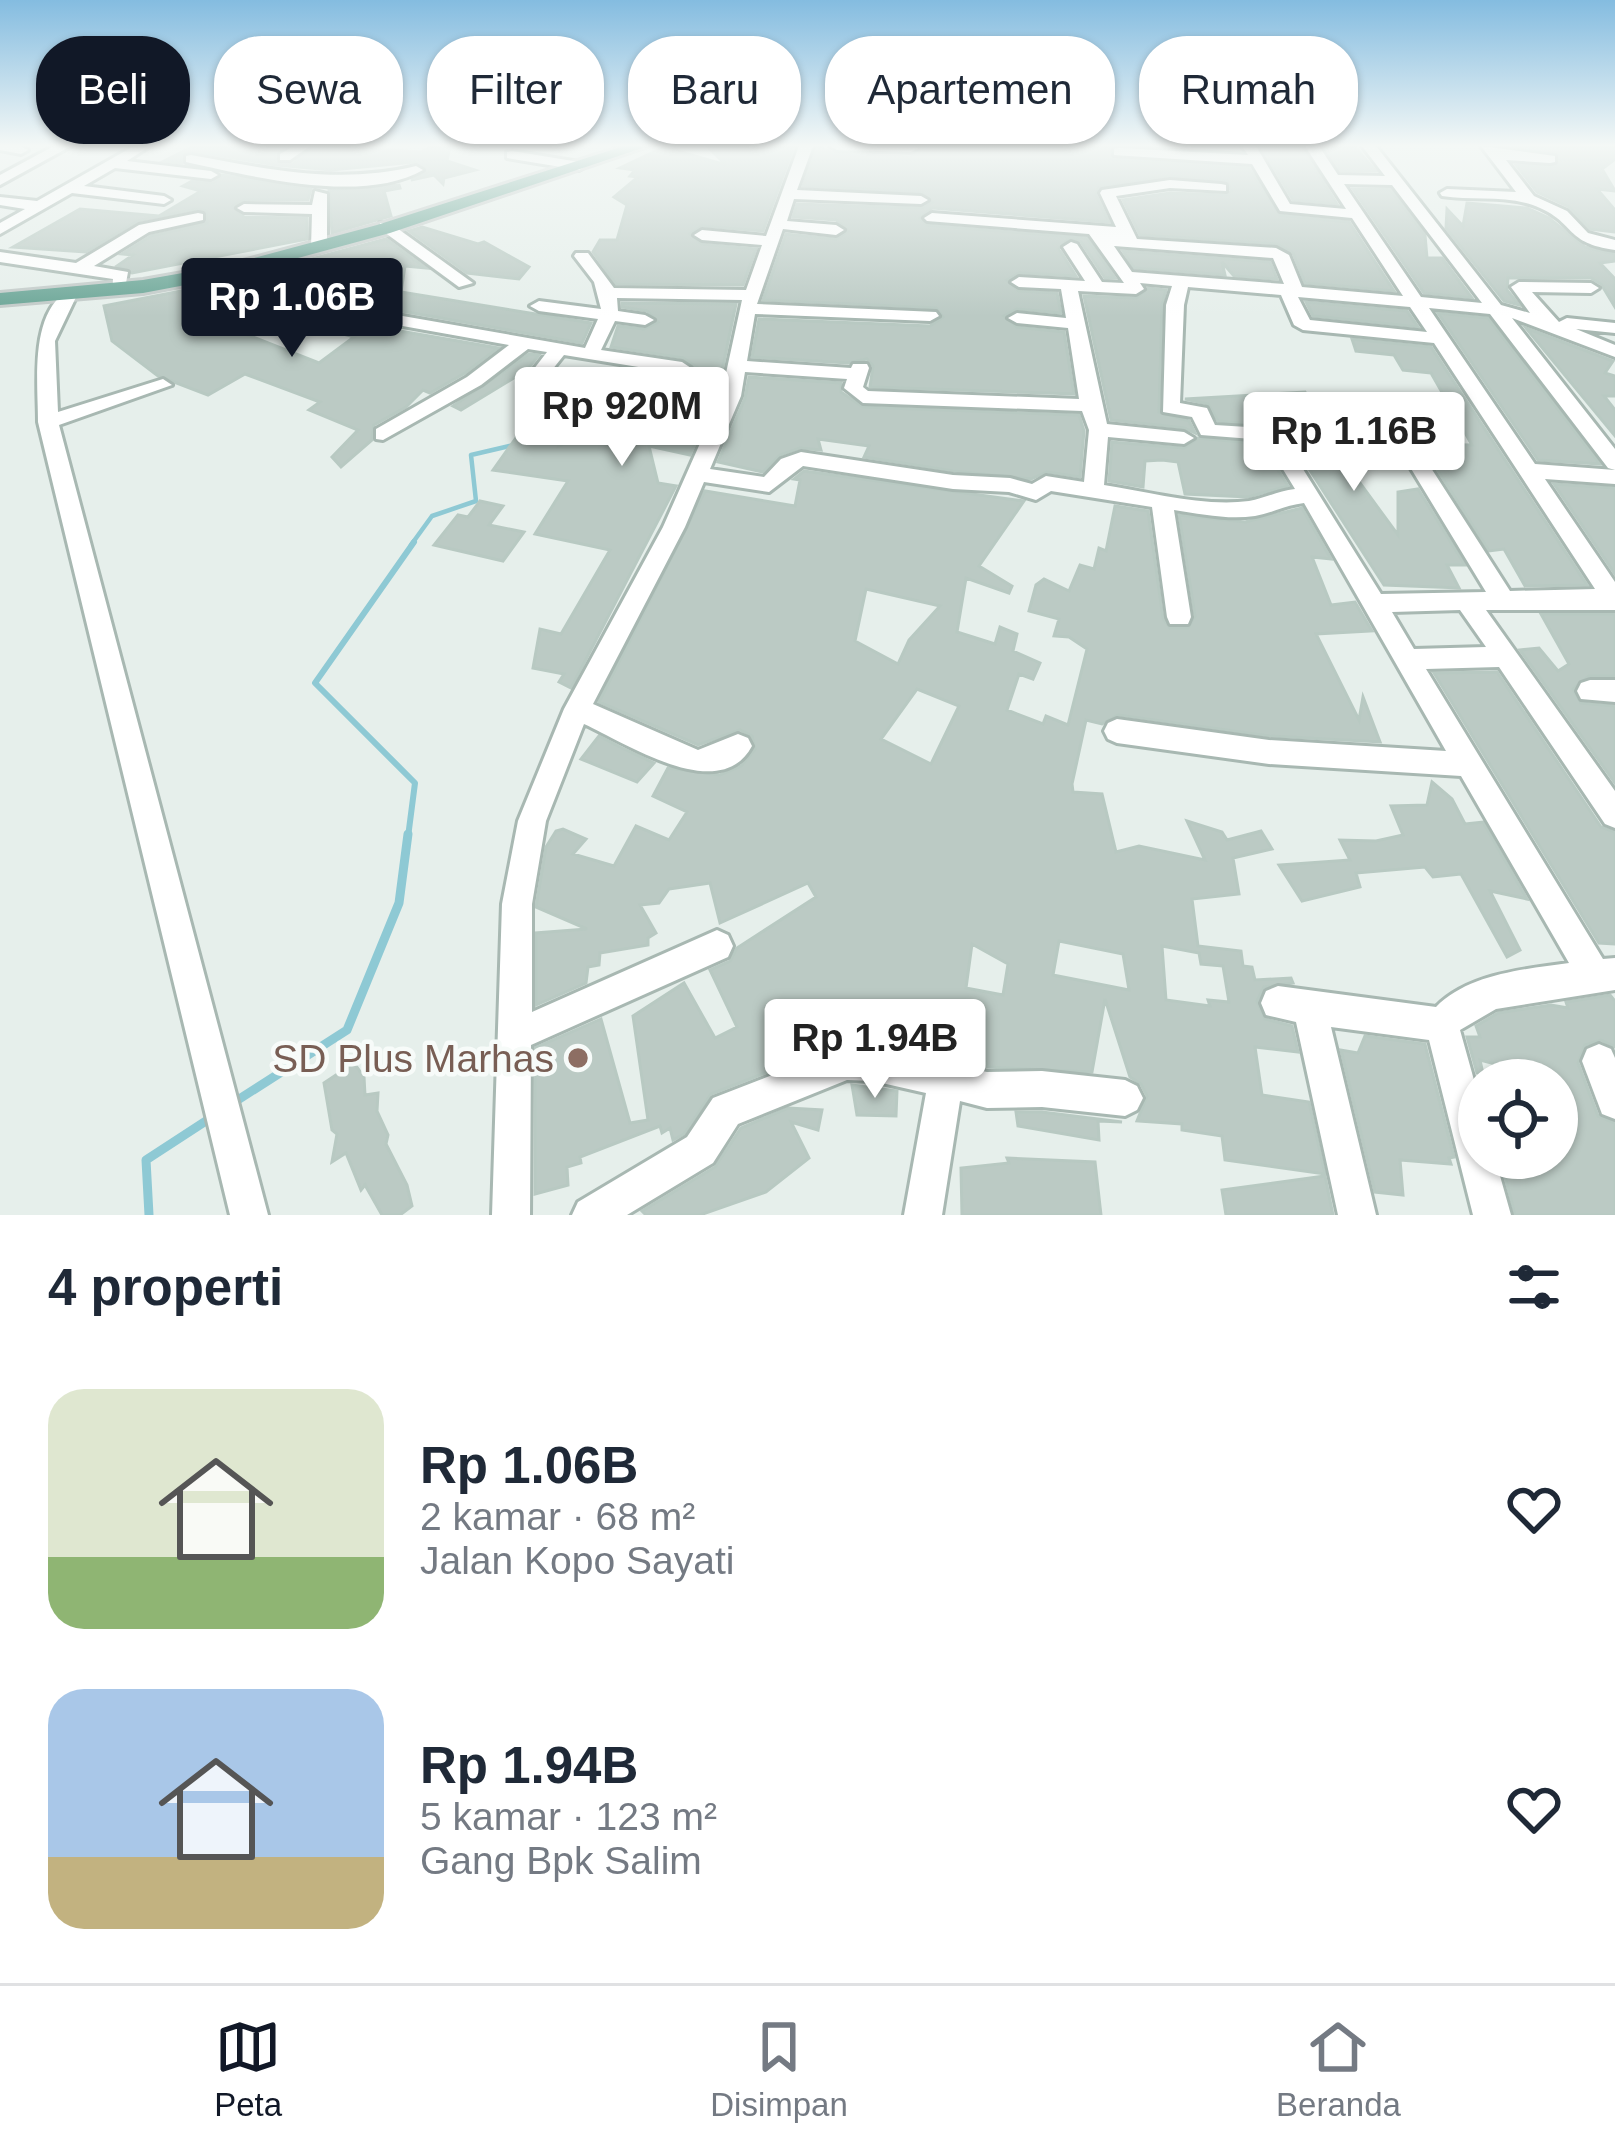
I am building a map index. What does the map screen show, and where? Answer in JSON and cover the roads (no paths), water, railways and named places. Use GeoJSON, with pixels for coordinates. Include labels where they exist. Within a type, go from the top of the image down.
{"type":"FeatureCollection","features":[{"type":"Feature","properties":{"kind":"main road"},"geometry":{"type":"LineString","coordinates":[[0,299],[74,282],[118,290],[224,272],[319,248],[460,203]]}},
{"type":"Feature","properties":{"kind":"street"},"geometry":{"type":"LineString","coordinates":[[12,203],[42,203]]}},
{"type":"Feature","properties":{"kind":"street"},"geometry":{"type":"LineString","coordinates":[[0,226],[41,203]]}},
{"type":"Feature","properties":{"kind":"street"},"geometry":{"type":"LineString","coordinates":[[319,248],[320,203]]}},
{"type":"Feature","properties":{"kind":"street"},"geometry":{"type":"LineString","coordinates":[[511,1215],[518,904],[525,851],[550,771],[577,709],[697,474],[740,366],[749,302],[784,203]]}},
{"type":"Feature","properties":{"kind":"street"},"geometry":{"type":"LineString","coordinates":[[1112,203],[1128,237]]}},
{"type":"Feature","properties":{"kind":"street"},"geometry":{"type":"LineString","coordinates":[[1283,203],[1288,210],[1356,214]]}},
{"type":"Feature","properties":{"kind":"street"},"geometry":{"type":"LineString","coordinates":[[1349,203],[1614,599]]}},
{"type":"Feature","properties":{"kind":"street"},"geometry":{"type":"LineString","coordinates":[[1415,203],[1615,463]]}},
{"type":"Feature","properties":{"kind":"street"},"geometry":{"type":"LineString","coordinates":[[1538,203],[1556,211],[1583,241],[1615,245]]}},
{"type":"Feature","properties":{"kind":"street"},"geometry":{"type":"LineString","coordinates":[[244,208],[320,210]]}},
{"type":"Feature","properties":{"kind":"street"},"geometry":{"type":"LineString","coordinates":[[932,218],[996,215],[1099,236],[1276,253],[1281,255],[1302,324],[1443,339]]}},
{"type":"Feature","properties":{"kind":"street"},"geometry":{"type":"LineString","coordinates":[[198,217],[144,228],[74,282],[46,341],[48,422],[249,1215]]}},
{"type":"Feature","properties":{"kind":"street"},"geometry":{"type":"LineString","coordinates":[[385,226],[465,284]]}},
{"type":"Feature","properties":{"kind":"street"},"geometry":{"type":"LineString","coordinates":[[701,235],[836,230]]}},
{"type":"Feature","properties":{"kind":"street"},"geometry":{"type":"LineString","coordinates":[[1019,282],[1136,290],[1099,236]]}},
{"type":"Feature","properties":{"kind":"street"},"geometry":{"type":"LineString","coordinates":[[1071,247],[1098,289]]}},
{"type":"Feature","properties":{"kind":"street"},"geometry":{"type":"LineString","coordinates":[[0,256],[74,282]]}},
{"type":"Feature","properties":{"kind":"street"},"geometry":{"type":"LineString","coordinates":[[582,256],[605,281],[611,316],[590,354]]}},
{"type":"Feature","properties":{"kind":"street"},"geometry":{"type":"LineString","coordinates":[[224,272],[237,290],[247,293],[682,368]]}},
{"type":"Feature","properties":{"kind":"street"},"geometry":{"type":"LineString","coordinates":[[1130,277],[1497,309],[1543,321],[1615,352]]}},
{"type":"Feature","properties":{"kind":"street"},"geometry":{"type":"LineString","coordinates":[[1181,281],[1175,304],[1170,408],[1200,412],[1208,430],[1271,434],[1468,764],[1605,975],[1478,998],[1452,1009],[1442,1025],[1492,1215]]}},
{"type":"Feature","properties":{"kind":"street"},"geometry":{"type":"LineString","coordinates":[[1069,286],[1090,405],[1099,430],[1094,484]]}},
{"type":"Feature","properties":{"kind":"street"},"geometry":{"type":"LineString","coordinates":[[1591,288],[1519,287],[1543,321],[1615,328]]}},
{"type":"Feature","properties":{"kind":"street"},"geometry":{"type":"LineString","coordinates":[[609,293],[930,316]]}},
{"type":"Feature","properties":{"kind":"street"},"geometry":{"type":"LineString","coordinates":[[538,306],[645,320]]}},
{"type":"Feature","properties":{"kind":"street"},"geometry":{"type":"LineString","coordinates":[[873,335],[874,314]]}},
{"type":"Feature","properties":{"kind":"street"},"geometry":{"type":"LineString","coordinates":[[1017,318],[1075,324]]}},
{"type":"Feature","properties":{"kind":"street"},"geometry":{"type":"LineString","coordinates":[[383,434],[474,381],[524,343]]}},
{"type":"Feature","properties":{"kind":"street"},"geometry":{"type":"LineString","coordinates":[[559,349],[539,374],[538,384],[586,411]]}},
{"type":"Feature","properties":{"kind":"street"},"geometry":{"type":"LineString","coordinates":[[740,366],[857,371],[853,391],[863,397],[1090,405]]}},
{"type":"Feature","properties":{"kind":"street"},"geometry":{"type":"LineString","coordinates":[[48,422],[163,386]]}},
{"type":"Feature","properties":{"kind":"street"},"geometry":{"type":"LineString","coordinates":[[1099,430],[1184,439]]}},
{"type":"Feature","properties":{"kind":"street"},"geometry":{"type":"LineString","coordinates":[[697,474],[769,484],[792,462],[816,460],[920,478],[1010,485],[1036,493],[1046,483],[1242,510],[1277,498],[1310,495]]}},
{"type":"Feature","properties":{"kind":"street"},"geometry":{"type":"LineString","coordinates":[[1417,462],[1504,602]]}},
{"type":"Feature","properties":{"kind":"street"},"geometry":{"type":"LineString","coordinates":[[1528,471],[1615,477]]}},
{"type":"Feature","properties":{"kind":"street"},"geometry":{"type":"LineString","coordinates":[[1162,502],[1179,616]]}},
{"type":"Feature","properties":{"kind":"street"},"geometry":{"type":"LineString","coordinates":[[1372,603],[1614,599]]}},
{"type":"Feature","properties":{"kind":"street"},"geometry":{"type":"LineString","coordinates":[[1466,600],[1615,815]]}},
{"type":"Feature","properties":{"kind":"street"},"geometry":{"type":"LineString","coordinates":[[1406,659],[1506,657]]}},
{"type":"Feature","properties":{"kind":"street"},"geometry":{"type":"LineString","coordinates":[[577,709],[696,762],[708,762],[738,746]]}},
{"type":"Feature","properties":{"kind":"street"},"geometry":{"type":"LineString","coordinates":[[1117,731],[1269,752],[1468,764]]}},
{"type":"Feature","properties":{"kind":"street"},"geometry":{"type":"LineString","coordinates":[[517,1030],[537,1028],[717,946]]}},
{"type":"Feature","properties":{"kind":"street"},"geometry":{"type":"LineString","coordinates":[[1357,1215],[1294,1004],[1442,1025]]}},
{"type":"Feature","properties":{"kind":"street"},"geometry":{"type":"LineString","coordinates":[[1599,1060],[1615,1101]]}},
{"type":"Feature","properties":{"kind":"street"},"geometry":{"type":"LineString","coordinates":[[591,1215],[700,1150],[726,1111],[834,1066],[874,1064],[987,1090],[1042,1089],[1125,1098]]}},
{"type":"Feature","properties":{"kind":"street"},"geometry":{"type":"LineString","coordinates":[[923,1215],[944,1082]]}},
{"type":"Feature","properties":{"kind":"waterway"},"geometry":{"type":"LineString","coordinates":[[545,438],[595,425],[683,378],[688,364]]}},
{"type":"Feature","properties":{"kind":"waterway"},"geometry":{"type":"LineString","coordinates":[[411,545],[432,516],[476,501],[471,455],[514,445]]}},
{"type":"Feature","properties":{"kind":"waterway"},"geometry":{"type":"LineString","coordinates":[[408,837],[415,783],[315,683],[414,542]]}},
{"type":"Feature","properties":{"kind":"waterway"},"geometry":{"type":"LineString","coordinates":[[233,1103],[347,1030],[399,903],[408,834]]}},
{"type":"Feature","properties":{"kind":"waterway"},"geometry":{"type":"LineString","coordinates":[[149,1215],[146,1160],[212,1117]]}},
{"type":"Feature","properties":{"kind":"place","name":"SD Plus Marhas"},"geometry":{"type":"Point","coordinates":[578,1058]}}]}
